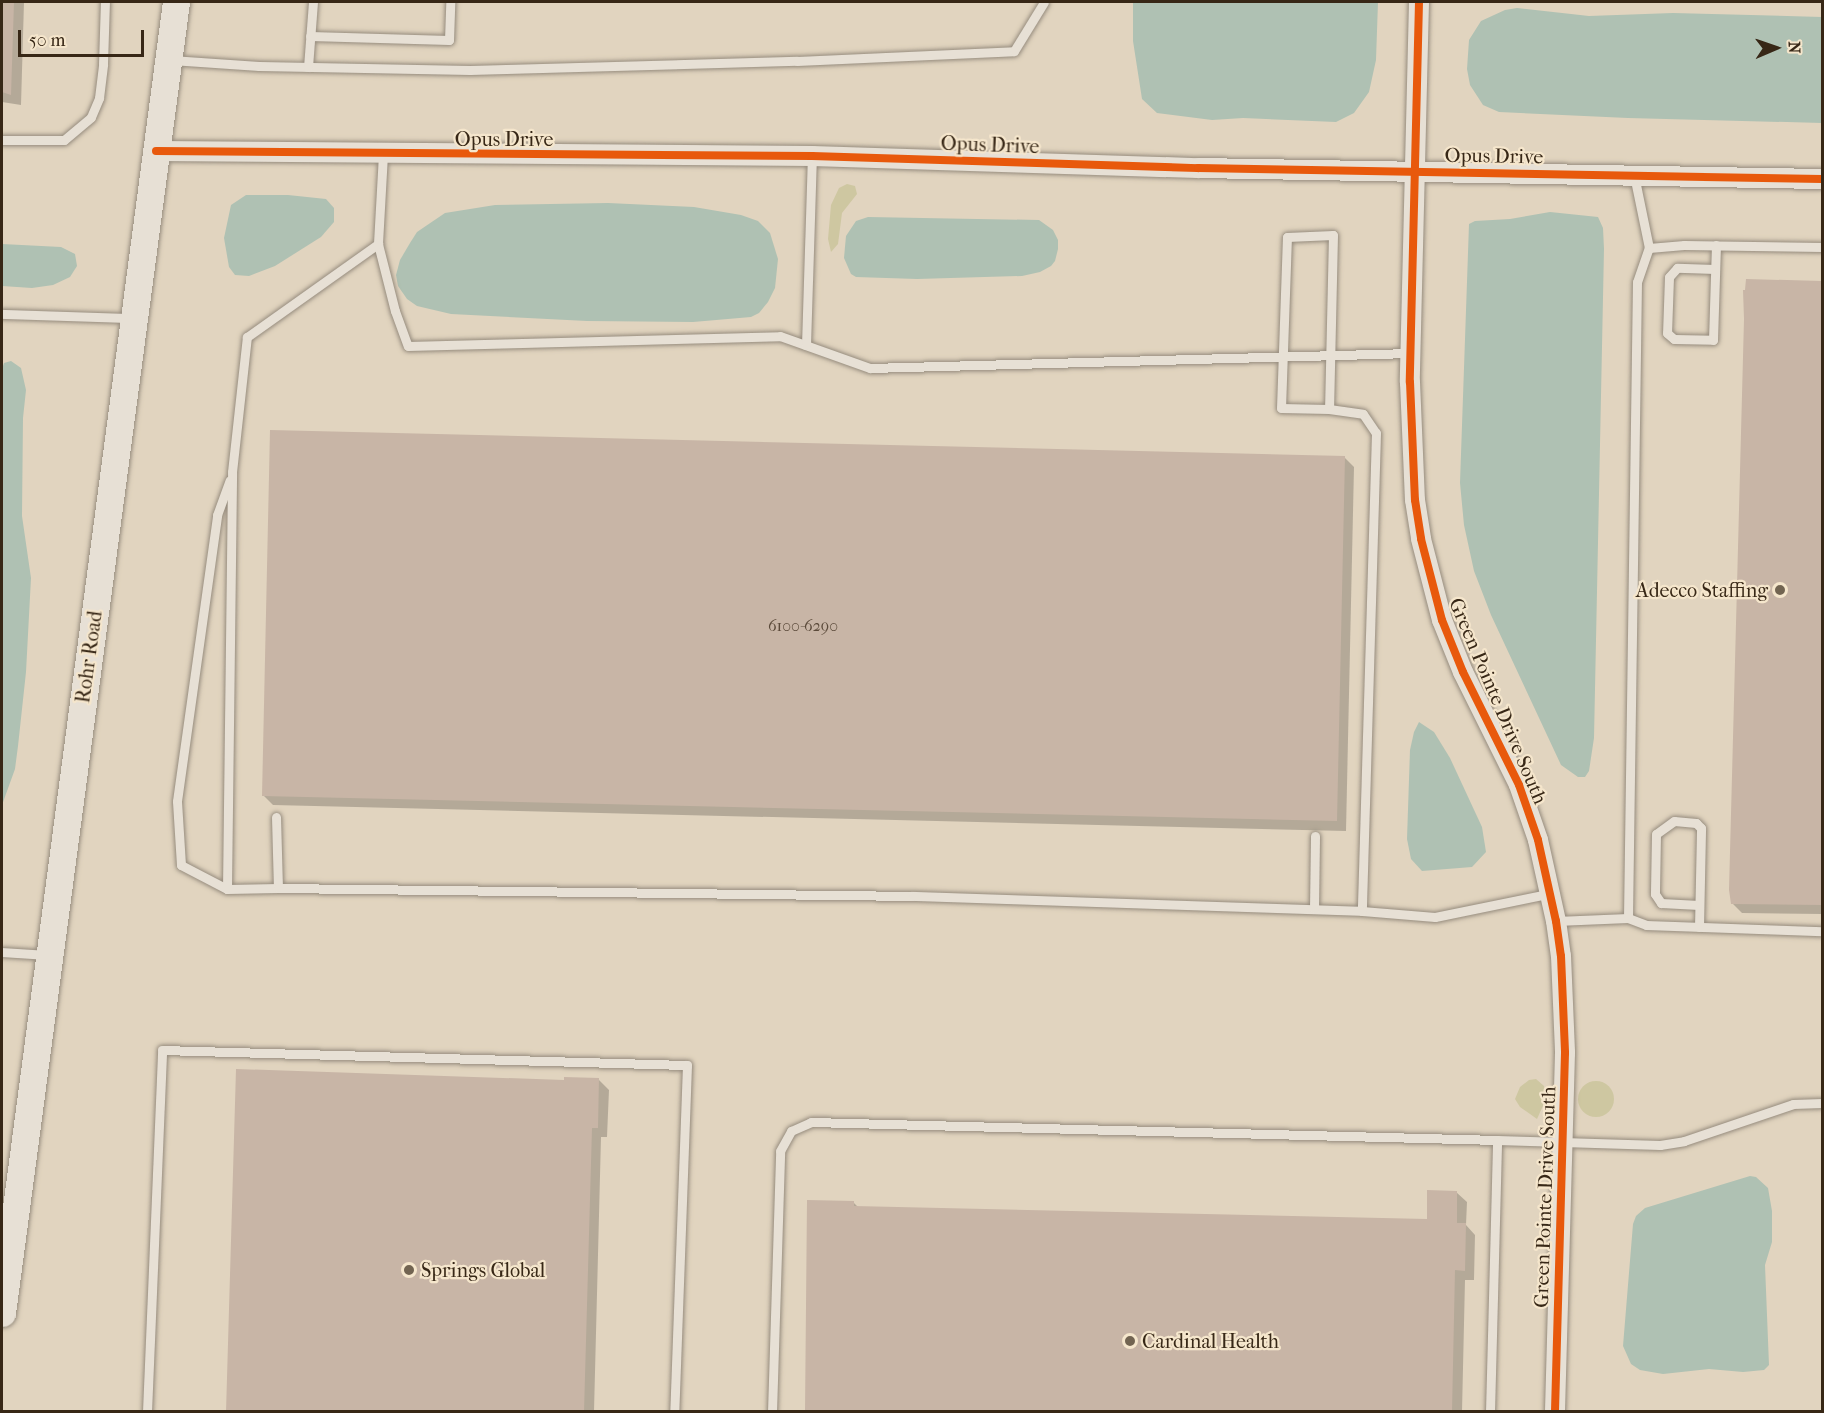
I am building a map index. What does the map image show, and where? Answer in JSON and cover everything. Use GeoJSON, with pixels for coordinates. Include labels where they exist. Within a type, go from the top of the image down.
{"type":"FeatureCollection","features":[{"type":"Feature","properties":{"kind":"street","name":"Rohr Road"},"geometry":{"type":"LineString","coordinates":[[2,1313],[176,2]]}},
{"type":"Feature","properties":{"kind":"street","name":"Green Pointe Drive South"},"geometry":{"type":"LineString","coordinates":[[1419,2],[1410,353],[1415,500],[1431,580],[1442,620],[1463,672],[1519,785],[1538,840],[1557,921],[1565,1026],[1555,1412]]}},
{"type":"Feature","properties":{"kind":"street","name":"Opus Drive"},"geometry":{"type":"LineString","coordinates":[[156,151],[812,156],[1822,179]]}},
{"type":"Feature","properties":{"kind":"lane"},"geometry":{"type":"LineString","coordinates":[[2,140],[64,140],[91,117],[99,98],[102,76],[105,2]]}},
{"type":"Feature","properties":{"kind":"lane"},"geometry":{"type":"LineString","coordinates":[[308,67],[312,2]]}},
{"type":"Feature","properties":{"kind":"lane"},"geometry":{"type":"LineString","coordinates":[[310,36],[449,40],[450,2]]}},
{"type":"Feature","properties":{"kind":"lane"},"geometry":{"type":"LineString","coordinates":[[168,60],[308,67],[470,70],[785,62],[1014,51],[1044,2]]}},
{"type":"Feature","properties":{"kind":"lane"},"geometry":{"type":"LineString","coordinates":[[383,154],[378,244],[395,311],[408,346],[780,336],[870,368],[1410,353]]}},
{"type":"Feature","properties":{"kind":"lane"},"geometry":{"type":"LineString","coordinates":[[806,345],[812,156]]}},
{"type":"Feature","properties":{"kind":"lane"},"geometry":{"type":"LineString","coordinates":[[1628,918],[1637,282],[1649,248],[1634,175]]}},
{"type":"Feature","properties":{"kind":"lane"},"geometry":{"type":"LineString","coordinates":[[1329,409],[1333,235],[1287,237],[1281,356],[1281,408],[1329,409],[1363,414],[1376,433],[1362,911]]}},
{"type":"Feature","properties":{"kind":"lane"},"geometry":{"type":"LineString","coordinates":[[227,890],[232,472],[247,337],[378,244]]}},
{"type":"Feature","properties":{"kind":"lane"},"geometry":{"type":"LineString","coordinates":[[1649,248],[1716,245],[1822,247]]}},
{"type":"Feature","properties":{"kind":"lane"},"geometry":{"type":"LineString","coordinates":[[1715,268],[1677,268],[1669,277],[1667,333],[1674,339],[1713,339],[1716,245]]}},
{"type":"Feature","properties":{"kind":"lane"},"geometry":{"type":"LineString","coordinates":[[2,314],[134,318]]}},
{"type":"Feature","properties":{"kind":"lane"},"geometry":{"type":"LineString","coordinates":[[232,472],[217,515],[177,801],[181,864],[227,890],[278,888],[913,896],[1314,909],[1435,917],[1552,893]]}},
{"type":"Feature","properties":{"kind":"lane"},"geometry":{"type":"LineString","coordinates":[[276,817],[278,888]]}},
{"type":"Feature","properties":{"kind":"lane"},"geometry":{"type":"LineString","coordinates":[[1698,927],[1699,905],[1701,828],[1696,823],[1674,821],[1656,834],[1654,894],[1661,903],[1699,905]]}},
{"type":"Feature","properties":{"kind":"lane"},"geometry":{"type":"LineString","coordinates":[[1314,909],[1315,836]]}},
{"type":"Feature","properties":{"kind":"lane"},"geometry":{"type":"LineString","coordinates":[[1557,921],[1628,918],[1646,925],[1822,931]]}},
{"type":"Feature","properties":{"kind":"lane"},"geometry":{"type":"LineString","coordinates":[[2,952],[48,956]]}},
{"type":"Feature","properties":{"kind":"lane"},"geometry":{"type":"LineString","coordinates":[[147,1412],[162,1050],[687,1065],[674,1412]]}},
{"type":"Feature","properties":{"kind":"lane"},"geometry":{"type":"LineString","coordinates":[[772,1412],[780,1151],[791,1131],[811,1122],[1563,1140],[1625,1146],[1660,1145],[1684,1141],[1792,1104],[1822,1103]]}},
{"type":"Feature","properties":{"kind":"lane"},"geometry":{"type":"LineString","coordinates":[[1490,1412],[1497,1140]]}},
{"type":"Feature","properties":{"kind":"shaded area"},"geometry":{"type":"Polygon","coordinates":[[[1133,2],[1378,2],[1376,60],[1369,92],[1354,113],[1336,122],[1243,118],[1212,120],[1157,113],[1142,99],[1133,41],[1133,2]]]}},
{"type":"Feature","properties":{"kind":"shaded area"},"geometry":{"type":"Polygon","coordinates":[[[1517,8],[1589,16],[1673,13],[1822,17],[1822,123],[1499,112],[1483,105],[1470,85],[1467,69],[1469,40],[1481,21],[1505,10],[1517,8]]]}},
{"type":"Feature","properties":{"kind":"shaded area"},"geometry":{"type":"Polygon","coordinates":[[[847,184],[855,186],[857,194],[842,213],[838,244],[831,252],[828,239],[831,205],[839,188],[847,184]]]}},
{"type":"Feature","properties":{"kind":"shaded area"},"geometry":{"type":"Polygon","coordinates":[[[246,195],[288,195],[326,199],[334,208],[334,222],[321,237],[275,266],[249,276],[235,275],[229,267],[224,238],[231,205],[246,195]]]}},
{"type":"Feature","properties":{"kind":"shaded area"},"geometry":{"type":"Polygon","coordinates":[[[608,203],[694,207],[741,215],[758,221],[770,233],[778,259],[775,288],[768,302],[759,313],[751,317],[693,322],[587,321],[451,314],[417,306],[407,299],[398,286],[396,275],[400,260],[417,232],[445,213],[495,205],[608,203]]]}},
{"type":"Feature","properties":{"kind":"shaded area"},"geometry":{"type":"Polygon","coordinates":[[[1550,212],[1598,217],[1603,228],[1594,738],[1589,771],[1585,777],[1578,777],[1561,765],[1491,615],[1474,571],[1464,525],[1460,483],[1469,224],[1475,221],[1510,219],[1550,212]]]}},
{"type":"Feature","properties":{"kind":"shaded area"},"geometry":{"type":"Polygon","coordinates":[[[868,217],[1039,220],[1053,230],[1058,240],[1058,249],[1051,266],[1040,272],[1022,276],[917,279],[856,277],[851,274],[844,258],[846,236],[856,221],[868,217]]]}},
{"type":"Feature","properties":{"kind":"shaded area"},"geometry":{"type":"Polygon","coordinates":[[[2,244],[61,247],[75,254],[77,266],[70,277],[53,285],[32,288],[2,286],[2,244]]]}},
{"type":"Feature","properties":{"kind":"shaded area"},"geometry":{"type":"Polygon","coordinates":[[[11,361],[21,368],[26,390],[23,418],[22,516],[31,578],[26,672],[18,746],[15,769],[2,805],[2,369],[4,363],[11,361]]]}},
{"type":"Feature","properties":{"kind":"shaded area"},"geometry":{"type":"Polygon","coordinates":[[[1419,722],[1434,732],[1450,758],[1482,827],[1486,852],[1472,867],[1422,871],[1411,859],[1407,839],[1410,750],[1419,722]]]}},
{"type":"Feature","properties":{"kind":"shaded area"},"geometry":{"type":"Polygon","coordinates":[[[1536,1079],[1544,1086],[1546,1099],[1537,1119],[1520,1107],[1515,1099],[1520,1087],[1529,1080],[1536,1079]]]}},
{"type":"Feature","properties":{"kind":"shaded area"},"geometry":{"type":"Polygon","coordinates":[[[1596,1081],[1609,1086],[1614,1099],[1609,1112],[1596,1117],[1583,1112],[1578,1099],[1583,1086],[1596,1081]]]}},
{"type":"Feature","properties":{"kind":"shaded area"},"geometry":{"type":"Polygon","coordinates":[[[1750,1176],[1756,1177],[1768,1188],[1772,1211],[1772,1242],[1765,1265],[1769,1365],[1764,1370],[1743,1372],[1709,1369],[1663,1374],[1640,1370],[1631,1364],[1623,1346],[1633,1224],[1636,1216],[1645,1208],[1750,1176]]]}},
{"type":"Feature","properties":{"kind":"building"},"geometry":{"type":"Polygon","coordinates":[[[2,2],[14,2],[11,95],[2,92],[2,2]]]}},
{"type":"Feature","properties":{"kind":"building","name":"Adecco Staffing"},"geometry":{"type":"Polygon","coordinates":[[[1746,279],[1822,281],[1822,905],[1731,904],[1729,890],[1743,290],[1745,290],[1746,279]]]}},
{"type":"Feature","properties":{"kind":"building"},"geometry":{"type":"Polygon","coordinates":[[[270,430],[1345,456],[1337,821],[262,796],[270,430]]]}},
{"type":"Feature","properties":{"kind":"building","name":"Springs Global"},"geometry":{"type":"Polygon","coordinates":[[[236,1069],[564,1080],[564,1077],[599,1078],[598,1128],[592,1128],[584,1412],[226,1412],[236,1069]]]}},
{"type":"Feature","properties":{"kind":"building","name":"Cardinal Health"},"geometry":{"type":"Polygon","coordinates":[[[1427,1190],[1457,1191],[1457,1223],[1466,1223],[1465,1271],[1455,1270],[1452,1412],[805,1412],[807,1200],[854,1201],[854,1206],[1427,1219],[1427,1190]]]}},
{"type":"Feature","properties":{"kind":"cycle path"},"geometry":{"type":"LineString","coordinates":[[1419,2],[1410,382],[1415,500],[1421,539],[1442,620],[1463,672],[1519,785],[1538,840],[1556,921],[1561,956],[1565,1053],[1555,1412]]}},
{"type":"Feature","properties":{"kind":"cycle path"},"geometry":{"type":"LineString","coordinates":[[156,151],[812,156],[1198,168],[1822,179]]}},
{"type":"Feature","properties":{"kind":"place","name":"Adecco Staffing"},"geometry":{"type":"Point","coordinates":[1780,590]}},
{"type":"Feature","properties":{"kind":"place","name":"Springs Global"},"geometry":{"type":"Point","coordinates":[409,1270]}},
{"type":"Feature","properties":{"kind":"place","name":"Cardinal Health"},"geometry":{"type":"Point","coordinates":[1130,1341]}}]}
